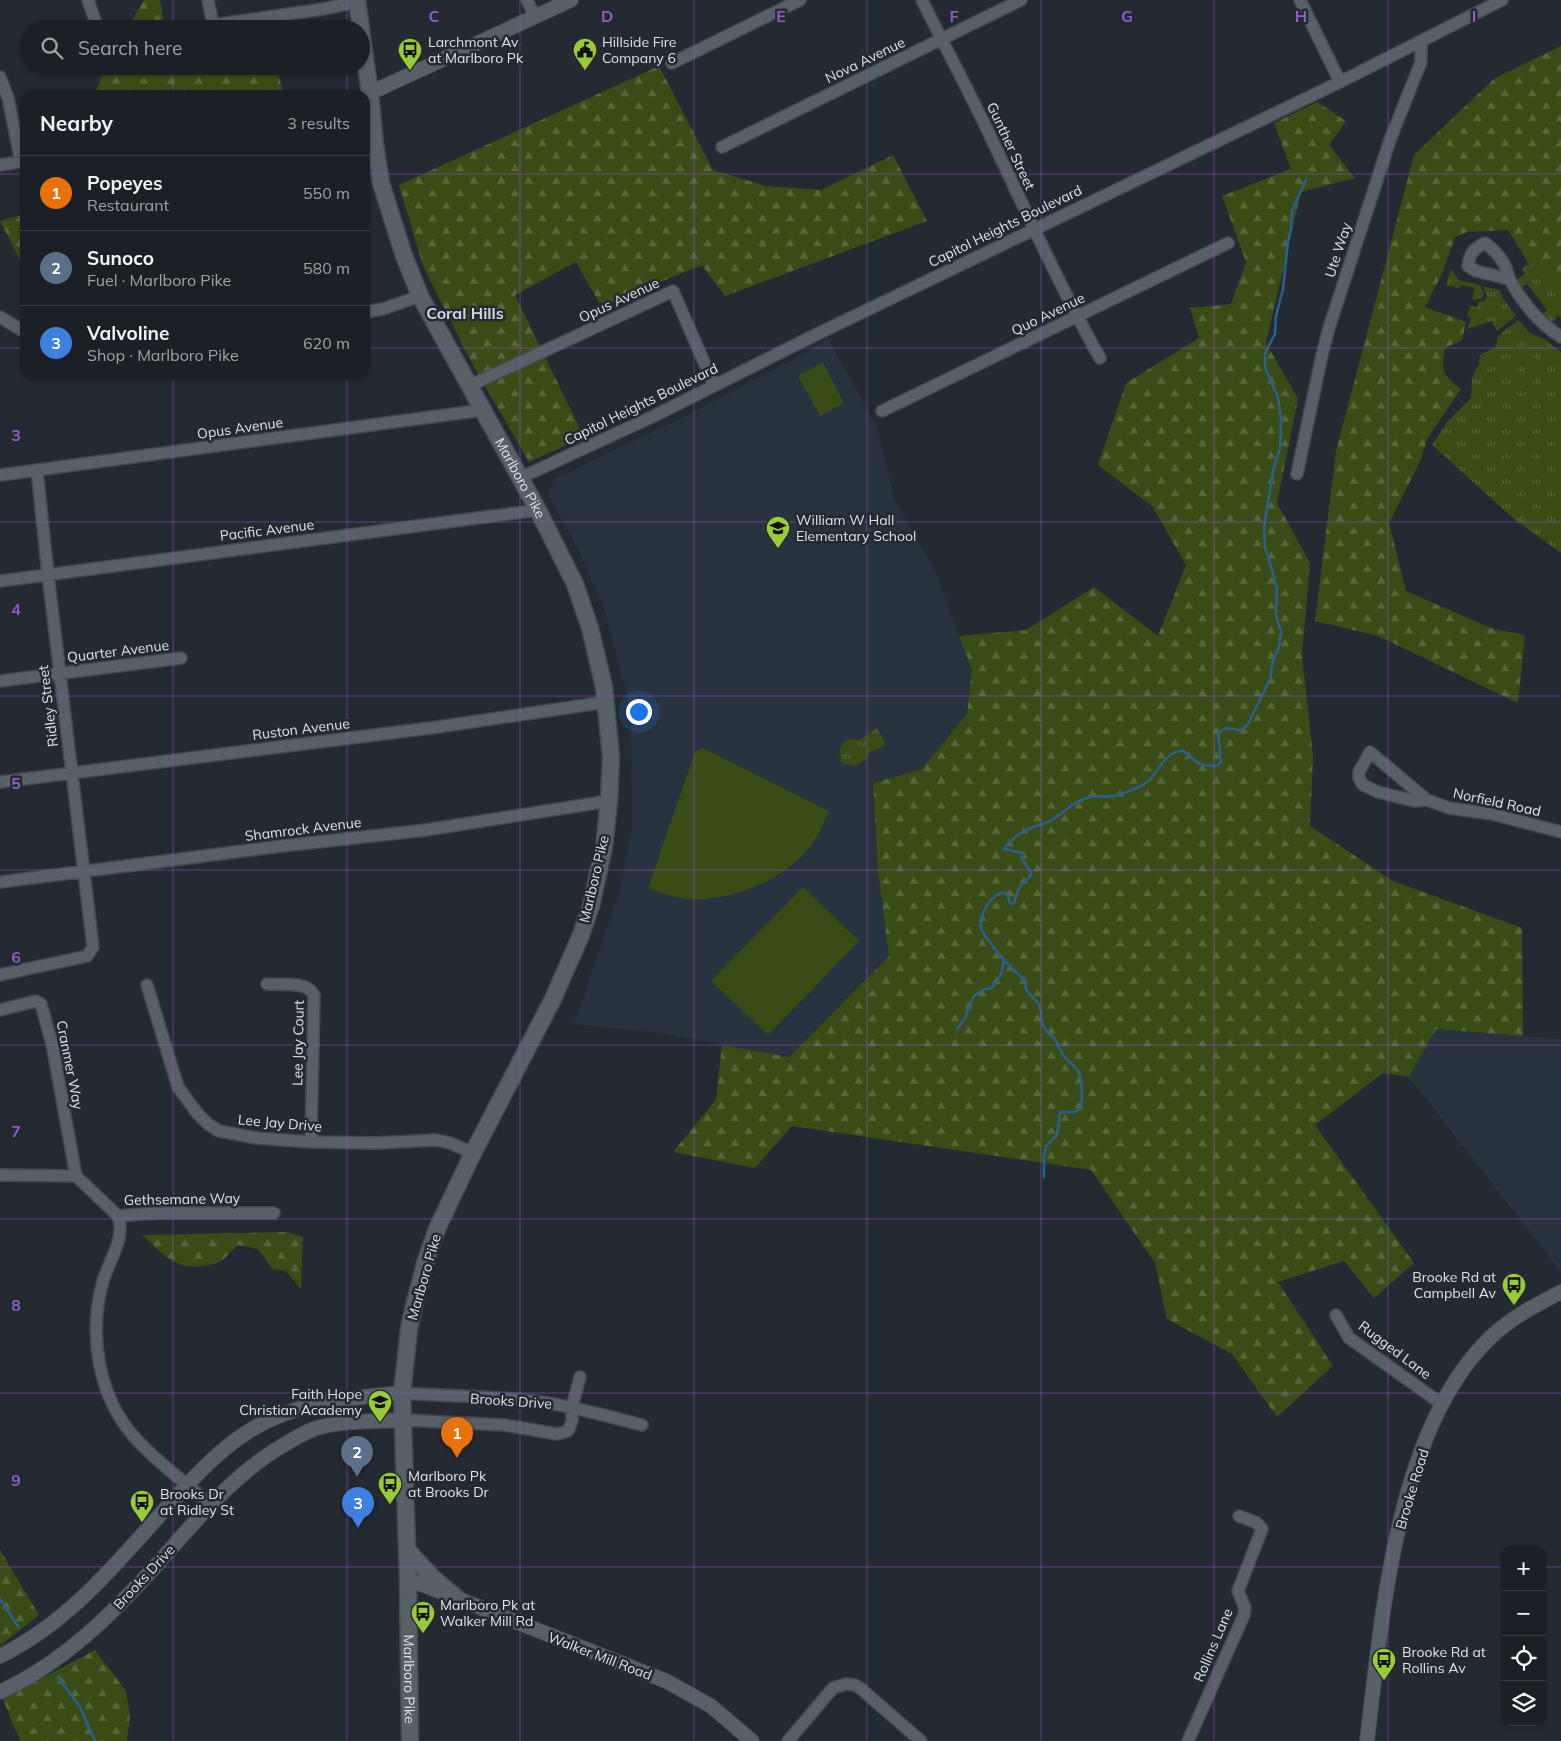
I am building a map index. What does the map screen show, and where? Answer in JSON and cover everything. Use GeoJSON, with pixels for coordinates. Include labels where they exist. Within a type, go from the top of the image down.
{"type":"FeatureCollection","features":[{"type":"Feature","properties":{"kind":"main road","name":"Marlboro Pike"},"geometry":{"type":"LineString","coordinates":[[357,1],[360,20]]}},
{"type":"Feature","properties":{"kind":"main road","name":"Marlboro Pike"},"geometry":{"type":"LineString","coordinates":[[367,75],[370,90]]}},
{"type":"Feature","properties":{"kind":"main road","name":"Marlboro Pike"},"geometry":{"type":"LineString","coordinates":[[370,93],[375,145],[382,183],[403,253],[420,296],[538,510],[583,605],[602,677],[611,757],[609,802],[604,846],[598,878],[581,935],[553,999],[473,1153],[437,1229],[426,1260],[410,1329],[402,1393],[408,1579],[410,1741]]}},
{"type":"Feature","properties":{"kind":"main road"},"geometry":{"type":"LineString","coordinates":[[407,1550],[433,1578],[459,1600]]}},
{"type":"Feature","properties":{"kind":"street"},"geometry":{"type":"LineString","coordinates":[[88,0],[95,20]]}},
{"type":"Feature","properties":{"kind":"street"},"geometry":{"type":"LineString","coordinates":[[208,0],[212,20]]}},
{"type":"Feature","properties":{"kind":"street"},"geometry":{"type":"LineString","coordinates":[[527,0],[535,17]]}},
{"type":"Feature","properties":{"kind":"street"},"geometry":{"type":"LineString","coordinates":[[370,93],[571,0]]}},
{"type":"Feature","properties":{"kind":"street"},"geometry":{"type":"LineString","coordinates":[[672,62],[800,0]]}},
{"type":"Feature","properties":{"kind":"street","name":"Gunther Street"},"geometry":{"type":"LineString","coordinates":[[922,0],[992,139],[1033,229],[1077,317],[1100,358]]}},
{"type":"Feature","properties":{"kind":"street","name":"Nova Avenue"},"geometry":{"type":"LineString","coordinates":[[722,147],[1021,0]]}},
{"type":"Feature","properties":{"kind":"street"},"geometry":{"type":"LineString","coordinates":[[1300,0],[1340,82]]}},
{"type":"Feature","properties":{"kind":"street","name":"Capitol Heights Boulevard"},"geometry":{"type":"LineString","coordinates":[[520,478],[1340,82],[1502,0]]}},
{"type":"Feature","properties":{"kind":"street"},"geometry":{"type":"LineString","coordinates":[[245,20],[357,1]]}},
{"type":"Feature","properties":{"kind":"street","name":"Ute Way"},"geometry":{"type":"LineString","coordinates":[[1297,474],[1329,328],[1390,140],[1421,62],[1421,41]]}},
{"type":"Feature","properties":{"kind":"street"},"geometry":{"type":"LineString","coordinates":[[0,77],[8,98],[20,148]]}},
{"type":"Feature","properties":{"kind":"street"},"geometry":{"type":"LineString","coordinates":[[0,165],[20,162]]}},
{"type":"Feature","properties":{"kind":"street","name":"Quo Avenue"},"geometry":{"type":"LineString","coordinates":[[882,411],[1228,244]]}},
{"type":"Feature","properties":{"kind":"street"},"geometry":{"type":"LineString","coordinates":[[1509,279],[1533,315],[1547,328],[1561,337]]}},
{"type":"Feature","properties":{"kind":"street","name":"Opus Avenue"},"geometry":{"type":"LineString","coordinates":[[469,386],[673,291],[714,385]]}},
{"type":"Feature","properties":{"kind":"street"},"geometry":{"type":"LineString","coordinates":[[370,311],[383,309],[420,296]]}},
{"type":"Feature","properties":{"kind":"street"},"geometry":{"type":"LineString","coordinates":[[0,317],[20,329]]}},
{"type":"Feature","properties":{"kind":"street","name":"Opus Avenue"},"geometry":{"type":"LineString","coordinates":[[0,475],[483,410]]}},
{"type":"Feature","properties":{"kind":"street","name":"Ridley Street"},"geometry":{"type":"LineString","coordinates":[[0,975],[87,956],[92,949],[37,470]]}},
{"type":"Feature","properties":{"kind":"street","name":"Pacific Avenue"},"geometry":{"type":"LineString","coordinates":[[0,581],[124,563],[538,510]]}},
{"type":"Feature","properties":{"kind":"street","name":"Quarter Avenue"},"geometry":{"type":"LineString","coordinates":[[0,681],[181,658]]}},
{"type":"Feature","properties":{"kind":"street","name":"Ruston Avenue"},"geometry":{"type":"LineString","coordinates":[[0,782],[438,727],[606,702]]}},
{"type":"Feature","properties":{"kind":"street","name":"Norfield Road"},"geometry":{"type":"LineString","coordinates":[[1427,800],[1414,801],[1378,792],[1364,785],[1359,778],[1359,772],[1370,752],[1427,800],[1449,808],[1492,814],[1561,832]]}},
{"type":"Feature","properties":{"kind":"street","name":"Shamrock Avenue"},"geometry":{"type":"LineString","coordinates":[[0,882],[426,830],[609,802]]}},
{"type":"Feature","properties":{"kind":"street","name":"Lee Jay Court"},"geometry":{"type":"LineString","coordinates":[[267,984],[301,986],[310,990],[314,996],[311,1142]]}},
{"type":"Feature","properties":{"kind":"street","name":"Lee Jay Drive"},"geometry":{"type":"LineString","coordinates":[[147,986],[178,1087],[192,1107],[208,1124],[219,1130],[230,1134],[311,1142],[375,1143],[429,1139],[450,1143],[473,1153]]}},
{"type":"Feature","properties":{"kind":"street","name":"Cranmer Way"},"geometry":{"type":"LineString","coordinates":[[0,1010],[36,1000],[41,1004],[52,1044],[76,1176]]}},
{"type":"Feature","properties":{"kind":"street"},"geometry":{"type":"LineString","coordinates":[[0,1175],[76,1176]]}},
{"type":"Feature","properties":{"kind":"street","name":"Gethsemane Way"},"geometry":{"type":"LineString","coordinates":[[76,1176],[118,1216],[156,1213],[274,1213]]}},
{"type":"Feature","properties":{"kind":"street"},"geometry":{"type":"LineString","coordinates":[[118,1216],[121,1224],[119,1236],[103,1283],[98,1310],[97,1350],[101,1374],[111,1400],[128,1429],[143,1446],[211,1505]]}},
{"type":"Feature","properties":{"kind":"street","name":"Brooke Road"},"geometry":{"type":"LineString","coordinates":[[1367,1741],[1393,1553],[1410,1486],[1442,1404],[1465,1366],[1491,1337],[1529,1308],[1561,1292]]}},
{"type":"Feature","properties":{"kind":"street","name":"Rugged Lane"},"geometry":{"type":"LineString","coordinates":[[1336,1315],[1349,1338],[1442,1404]]}},
{"type":"Feature","properties":{"kind":"street"},"geometry":{"type":"LineString","coordinates":[[580,1377],[572,1407],[642,1425]]}},
{"type":"Feature","properties":{"kind":"street","name":"Brooks Drive"},"geometry":{"type":"LineString","coordinates":[[0,1656],[46,1628],[75,1605],[104,1578],[188,1484],[215,1458],[246,1432],[289,1412],[336,1400],[402,1393],[525,1400],[572,1407],[572,1421],[568,1431],[557,1434],[504,1425],[404,1420],[337,1424],[309,1432],[279,1447],[241,1476],[211,1505],[112,1612],[76,1644],[16,1685],[0,1692]]}},
{"type":"Feature","properties":{"kind":"street","name":"Rollins Lane"},"geometry":{"type":"LineString","coordinates":[[1188,1741],[1244,1615],[1245,1608],[1238,1589],[1262,1529],[1257,1523],[1239,1516]]}},
{"type":"Feature","properties":{"kind":"street","name":"Walker Mill Road"},"geometry":{"type":"LineString","coordinates":[[408,1579],[666,1681],[711,1706],[752,1741]]}},
{"type":"Feature","properties":{"kind":"street"},"geometry":{"type":"LineString","coordinates":[[788,1741],[833,1688],[846,1684],[855,1685],[860,1688],[921,1741]]}},
{"type":"Feature","properties":{"kind":"shaded area"},"geometry":{"type":"Polygon","coordinates":[[[827,336],[878,429],[894,498],[936,573],[972,670],[967,714],[922,769],[873,783],[878,871],[889,956],[789,1057],[660,1033],[574,1024],[621,888],[632,825],[631,722],[625,686],[603,605],[575,543],[549,496],[554,479],[679,419],[814,349],[827,336]]]}},
{"type":"Feature","properties":{"kind":"shaded area"},"geometry":{"type":"Polygon","coordinates":[[[1436,1029],[1561,1039],[1561,1272],[1409,1077],[1436,1029]]]}},
{"type":"Feature","properties":{"kind":"green space"},"geometry":{"type":"Polygon","coordinates":[[[144,0],[160,0],[163,20],[132,20],[144,0]]]}},
{"type":"Feature","properties":{"kind":"green space"},"geometry":{"type":"Polygon","coordinates":[[[1561,46],[1561,283],[1529,264],[1508,230],[1467,232],[1455,237],[1442,274],[1425,307],[1466,322],[1462,340],[1445,348],[1443,362],[1444,372],[1461,389],[1427,439],[1421,459],[1389,523],[1406,591],[1493,629],[1525,635],[1518,703],[1378,636],[1315,621],[1336,451],[1414,155],[1495,78],[1561,46]]]}},
{"type":"Feature","properties":{"kind":"green space"},"geometry":{"type":"Polygon","coordinates":[[[659,66],[713,170],[766,186],[821,190],[893,155],[927,221],[725,296],[702,265],[601,306],[576,262],[515,295],[584,437],[529,462],[473,365],[423,266],[399,185],[659,66]]]}},
{"type":"Feature","properties":{"kind":"green space"},"geometry":{"type":"Polygon","coordinates":[[[102,75],[278,75],[283,90],[96,90],[102,75]]]}},
{"type":"Feature","properties":{"kind":"green space"},"geometry":{"type":"Polygon","coordinates":[[[1317,102],[1346,121],[1329,145],[1355,178],[1301,192],[1266,343],[1298,399],[1277,503],[1310,563],[1302,655],[1313,756],[1310,826],[1393,881],[1522,928],[1523,1036],[1436,1029],[1409,1077],[1383,1073],[1315,1125],[1414,1263],[1374,1298],[1344,1261],[1278,1282],[1333,1366],[1277,1417],[1232,1354],[1167,1319],[1155,1263],[1091,1170],[792,1126],[755,1168],[673,1152],[716,1100],[722,1045],[789,1057],[889,956],[878,871],[873,783],[922,769],[967,714],[972,670],[959,636],[1026,630],[1094,587],[1158,636],[1186,565],[1152,506],[1098,465],[1126,383],[1199,338],[1190,308],[1231,304],[1246,262],[1222,196],[1291,169],[1274,123],[1317,102]]]}},
{"type":"Feature","properties":{"kind":"green space"},"geometry":{"type":"Polygon","coordinates":[[[20,215],[20,260],[0,221],[20,215]]]}},
{"type":"Feature","properties":{"kind":"green space"},"geometry":{"type":"Polygon","coordinates":[[[1529,264],[1561,282],[1561,318],[1557,315],[1553,322],[1542,315],[1547,310],[1527,284],[1521,288],[1516,281],[1525,273],[1522,268],[1529,264]]]}},
{"type":"Feature","properties":{"kind":"green space"},"geometry":{"type":"Polygon","coordinates":[[[1451,269],[1459,280],[1480,285],[1484,294],[1482,299],[1472,299],[1474,288],[1460,285],[1459,288],[1446,285],[1451,269]]]}},
{"type":"Feature","properties":{"kind":"green space"},"geometry":{"type":"Polygon","coordinates":[[[1482,286],[1499,290],[1516,316],[1497,331],[1492,321],[1467,329],[1471,318],[1467,316],[1470,306],[1477,307],[1478,302],[1486,299],[1487,296],[1482,286]]]}},
{"type":"Feature","properties":{"kind":"green space"},"geometry":{"type":"Polygon","coordinates":[[[1518,320],[1530,333],[1544,339],[1561,352],[1561,553],[1514,519],[1432,445],[1447,422],[1471,398],[1472,378],[1479,364],[1480,355],[1495,347],[1498,336],[1518,320]]]}},
{"type":"Feature","properties":{"kind":"green space"},"geometry":{"type":"Polygon","coordinates":[[[823,363],[844,403],[820,416],[798,376],[823,363]]]}},
{"type":"Feature","properties":{"kind":"green space"},"geometry":{"type":"Polygon","coordinates":[[[877,728],[886,745],[868,754],[867,759],[854,766],[842,763],[839,752],[843,742],[850,739],[859,740],[877,728]]]}},
{"type":"Feature","properties":{"kind":"green space"},"geometry":{"type":"Polygon","coordinates":[[[703,748],[829,811],[818,835],[808,850],[779,874],[762,884],[744,891],[707,899],[689,899],[668,895],[648,888],[695,752],[703,748]]]}},
{"type":"Feature","properties":{"kind":"green space"},"geometry":{"type":"Polygon","coordinates":[[[803,887],[859,941],[768,1035],[711,981],[803,887]]]}},
{"type":"Feature","properties":{"kind":"green space"},"geometry":{"type":"Polygon","coordinates":[[[287,1232],[303,1237],[301,1289],[286,1271],[272,1269],[258,1249],[238,1245],[221,1261],[210,1265],[192,1267],[169,1258],[142,1235],[287,1232]]]}},
{"type":"Feature","properties":{"kind":"green space"},"geometry":{"type":"Polygon","coordinates":[[[0,1550],[39,1615],[1,1645],[0,1643],[0,1550]]]}},
{"type":"Feature","properties":{"kind":"green space"},"geometry":{"type":"Polygon","coordinates":[[[95,1650],[126,1691],[130,1716],[127,1741],[21,1741],[3,1699],[95,1650]]]}},
{"type":"Feature","properties":{"kind":"waterway"},"geometry":{"type":"LineString","coordinates":[[1044,1177],[1046,1146],[1056,1136],[1060,1112],[1075,1112],[1081,1108],[1081,1078],[1075,1067],[1062,1053],[1054,1038],[1045,1029],[1039,1005],[1027,991],[1024,980],[1006,962],[982,931],[982,916],[988,904],[997,895],[1008,893],[1009,902],[1014,903],[1017,892],[1029,878],[1031,872],[1024,862],[1022,853],[1004,849],[1016,837],[1027,829],[1050,821],[1084,799],[1094,796],[1114,796],[1139,787],[1151,778],[1170,755],[1177,752],[1184,751],[1198,763],[1216,766],[1221,762],[1218,734],[1225,728],[1240,730],[1247,726],[1270,679],[1273,661],[1279,647],[1281,631],[1276,616],[1277,588],[1265,547],[1264,527],[1273,471],[1280,448],[1281,418],[1278,397],[1265,368],[1265,353],[1275,334],[1276,316],[1283,289],[1292,211],[1306,180]]}},
{"type":"Feature","properties":{"kind":"waterway"},"geometry":{"type":"LineString","coordinates":[[957,1029],[965,1018],[974,996],[983,990],[991,988],[996,983],[1002,972],[1004,959]]}},
{"type":"Feature","properties":{"kind":"waterway"},"geometry":{"type":"LineString","coordinates":[[0,1599],[19,1628]]}},
{"type":"Feature","properties":{"kind":"waterway"},"geometry":{"type":"LineString","coordinates":[[58,1677],[80,1707],[95,1741]]}},
{"type":"Feature","properties":{"kind":"place","name":"Larchmont Av at Marlboro Pk"},"geometry":{"type":"Point","coordinates":[410,71]}},
{"type":"Feature","properties":{"kind":"place","name":"Hillside Fire Company 6"},"geometry":{"type":"Point","coordinates":[585,71]}},
{"type":"Feature","properties":{"kind":"place","name":"William W Hall Elementary School"},"geometry":{"type":"Point","coordinates":[778,549]}},
{"type":"Feature","properties":{"kind":"place","name":"Brooke Rd at Campbell Av"},"geometry":{"type":"Point","coordinates":[1514,1306]}},
{"type":"Feature","properties":{"kind":"place","name":"Faith Hope Christian Academy"},"geometry":{"type":"Point","coordinates":[380,1423]}},
{"type":"Feature","properties":{"kind":"place","name":"Popeyes"},"geometry":{"type":"Point","coordinates":[457,1458]}},
{"type":"Feature","properties":{"kind":"place","name":"Sunoco"},"geometry":{"type":"Point","coordinates":[357,1477]}},
{"type":"Feature","properties":{"kind":"place","name":"Marlboro Pk at Brooks Dr"},"geometry":{"type":"Point","coordinates":[390,1505]}},
{"type":"Feature","properties":{"kind":"place","name":"Brooks Dr at Ridley St"},"geometry":{"type":"Point","coordinates":[142,1523]}},
{"type":"Feature","properties":{"kind":"place","name":"Valvoline"},"geometry":{"type":"Point","coordinates":[358,1528]}},
{"type":"Feature","properties":{"kind":"place","name":"Marlboro Pk at Walker Mill Rd"},"geometry":{"type":"Point","coordinates":[423,1634]}},
{"type":"Feature","properties":{"kind":"place","name":"Brooke Rd at Rollins Av"},"geometry":{"type":"Point","coordinates":[1384,1681]}},
{"type":"Feature","properties":{"kind":"district","name":"Coral Hills"},"geometry":{"type":"Point","coordinates":[465,313]}}]}
